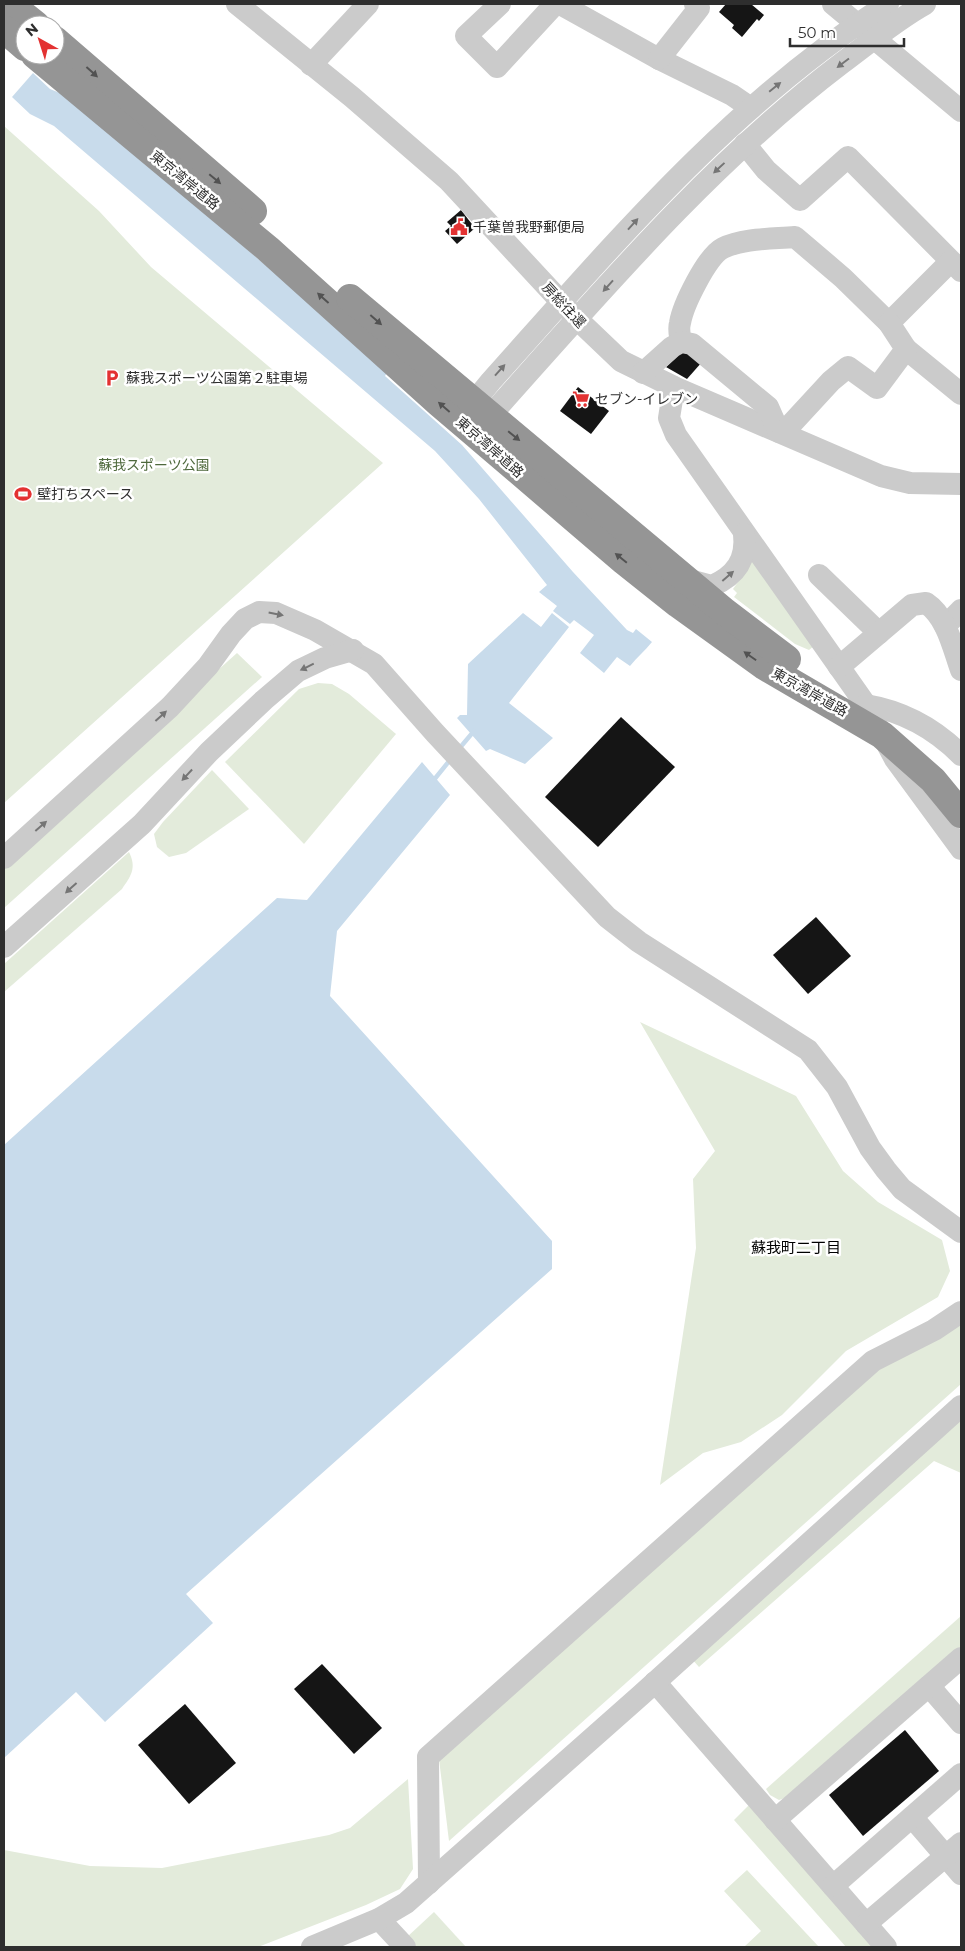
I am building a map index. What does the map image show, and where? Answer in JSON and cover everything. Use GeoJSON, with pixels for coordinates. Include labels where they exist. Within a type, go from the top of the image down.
{"type":"FeatureCollection","features":[{"type":"Feature","properties":{"kind":"highway"},"geometry":{"type":"LineString","coordinates":[[7,16],[15,30]]}},
{"type":"Feature","properties":{"kind":"highway","name":"東京湾岸道路"},"geometry":{"type":"LineString","coordinates":[[65,49],[476,415],[558,506],[678,604],[764,666],[882,735],[946,778]]}},
{"type":"Feature","properties":{"kind":"highway","name":"東京湾岸道路"},"geometry":{"type":"LineString","coordinates":[[46,65],[268,249],[685,578],[753,635],[787,659],[866,706],[918,743],[946,778],[961,814]]}},
{"type":"Feature","properties":{"kind":"street"},"geometry":{"type":"LineString","coordinates":[[311,65],[368,4]]}},
{"type":"Feature","properties":{"kind":"street"},"geometry":{"type":"LineString","coordinates":[[500,4],[466,36],[497,67],[555,4]]}},
{"type":"Feature","properties":{"kind":"street"},"geometry":{"type":"LineString","coordinates":[[560,4],[659,59],[732,95],[752,108]]}},
{"type":"Feature","properties":{"kind":"street"},"geometry":{"type":"LineString","coordinates":[[659,59],[699,8],[695,4]]}},
{"type":"Feature","properties":{"kind":"street"},"geometry":{"type":"LineString","coordinates":[[833,4],[961,111]]}},
{"type":"Feature","properties":{"kind":"street"},"geometry":{"type":"LineString","coordinates":[[476,415],[562,303],[667,187],[717,137],[818,52],[888,4]]}},
{"type":"Feature","properties":{"kind":"street"},"geometry":{"type":"LineString","coordinates":[[476,415],[578,320],[688,199],[745,144],[789,106],[875,38],[925,4]]}},
{"type":"Feature","properties":{"kind":"street","name":"房総往還"},"geometry":{"type":"LineString","coordinates":[[246,7],[311,65],[449,181],[578,320],[613,354],[643,373],[881,476],[910,483],[961,484]]}},
{"type":"Feature","properties":{"kind":"street"},"geometry":{"type":"LineString","coordinates":[[745,144],[766,170],[800,200]]}},
{"type":"Feature","properties":{"kind":"street"},"geometry":{"type":"LineString","coordinates":[[795,237],[800,200],[848,157],[956,267],[889,323]]}},
{"type":"Feature","properties":{"kind":"street"},"geometry":{"type":"LineString","coordinates":[[681,342],[679,332],[682,312],[715,253],[724,247],[742,242],[795,237],[843,278],[889,323],[906,348],[961,394]]}},
{"type":"Feature","properties":{"kind":"street"},"geometry":{"type":"LineString","coordinates":[[643,373],[672,347],[681,342],[692,344],[768,407],[781,432],[831,381],[848,367],[876,388],[906,348]]}},
{"type":"Feature","properties":{"kind":"street"},"geometry":{"type":"LineString","coordinates":[[674,387],[669,412],[672,427],[744,534],[866,706],[882,735]]}},
{"type":"Feature","properties":{"kind":"street"},"geometry":{"type":"LineString","coordinates":[[685,578],[712,586],[731,575],[742,562],[744,534]]}},
{"type":"Feature","properties":{"kind":"street"},"geometry":{"type":"LineString","coordinates":[[818,575],[879,633]]}},
{"type":"Feature","properties":{"kind":"street"},"geometry":{"type":"LineString","coordinates":[[839,667],[912,605],[926,603],[932,607],[945,626],[961,670]]}},
{"type":"Feature","properties":{"kind":"street"},"geometry":{"type":"LineString","coordinates":[[945,626],[961,610]]}},
{"type":"Feature","properties":{"kind":"street"},"geometry":{"type":"LineString","coordinates":[[4,858],[170,707],[208,666],[245,618],[259,612],[276,613],[294,619],[353,650],[374,664],[435,733],[607,917],[647,947],[808,1050],[837,1087],[870,1148],[886,1170],[902,1189],[961,1232]]}},
{"type":"Feature","properties":{"kind":"street"},"geometry":{"type":"LineString","coordinates":[[4,947],[142,824],[210,752],[264,700],[298,671],[325,658],[353,650]]}},
{"type":"Feature","properties":{"kind":"street"},"geometry":{"type":"LineString","coordinates":[[946,778],[961,849]]}},
{"type":"Feature","properties":{"kind":"street"},"geometry":{"type":"LineString","coordinates":[[429,1883],[428,1757],[873,1361],[934,1330],[961,1312]]}},
{"type":"Feature","properties":{"kind":"street"},"geometry":{"type":"LineString","coordinates":[[312,1947],[379,1919],[406,1903],[961,1406]]}},
{"type":"Feature","properties":{"kind":"street"},"geometry":{"type":"LineString","coordinates":[[775,1820],[961,1658]]}},
{"type":"Feature","properties":{"kind":"street"},"geometry":{"type":"LineString","coordinates":[[655,1682],[886,1947]]}},
{"type":"Feature","properties":{"kind":"street"},"geometry":{"type":"LineString","coordinates":[[929,1686],[961,1723]]}},
{"type":"Feature","properties":{"kind":"street"},"geometry":{"type":"LineString","coordinates":[[833,1886],[961,1774]]}},
{"type":"Feature","properties":{"kind":"street"},"geometry":{"type":"LineString","coordinates":[[912,1817],[953,1849],[961,1874]]}},
{"type":"Feature","properties":{"kind":"street"},"geometry":{"type":"LineString","coordinates":[[866,1924],[953,1849]]}},
{"type":"Feature","properties":{"kind":"street"},"geometry":{"type":"LineString","coordinates":[[379,1919],[405,1947]]}},
{"type":"Feature","properties":{"kind":"green space","name":"蘇我スポーツ公園"},"geometry":{"type":"Polygon","coordinates":[[[4,126],[99,211],[151,267],[383,463],[4,803],[4,126]]]}},
{"type":"Feature","properties":{"kind":"green space"},"geometry":{"type":"Polygon","coordinates":[[[751,559],[814,646],[809,650],[795,644],[734,597],[737,593],[733,589],[748,568],[751,559]]]}},
{"type":"Feature","properties":{"kind":"green space"},"geometry":{"type":"Polygon","coordinates":[[[237,653],[262,677],[4,908],[4,862],[237,653]]]}},
{"type":"Feature","properties":{"kind":"green space"},"geometry":{"type":"Polygon","coordinates":[[[318,683],[332,684],[349,694],[396,734],[304,844],[225,762],[299,689],[318,683]]]}},
{"type":"Feature","properties":{"kind":"green space"},"geometry":{"type":"Polygon","coordinates":[[[212,770],[249,809],[186,853],[169,857],[157,847],[154,834],[212,770]]]}},
{"type":"Feature","properties":{"kind":"green space"},"geometry":{"type":"Polygon","coordinates":[[[129,852],[133,867],[122,889],[4,992],[4,964],[129,852]]]}},
{"type":"Feature","properties":{"kind":"green space"},"geometry":{"type":"Polygon","coordinates":[[[640,1022],[796,1096],[843,1171],[878,1202],[942,1240],[950,1271],[938,1297],[846,1351],[782,1415],[741,1442],[703,1453],[660,1485],[696,1248],[693,1179],[715,1151],[640,1022]]]}},
{"type":"Feature","properties":{"kind":"green space"},"geometry":{"type":"Polygon","coordinates":[[[961,1322],[961,1384],[449,1841],[439,1759],[885,1364],[961,1322]]]}},
{"type":"Feature","properties":{"kind":"green space"},"geometry":{"type":"Polygon","coordinates":[[[961,1417],[961,1473],[934,1461],[699,1667],[691,1658],[961,1417]]]}},
{"type":"Feature","properties":{"kind":"green space"},"geometry":{"type":"Polygon","coordinates":[[[961,1616],[961,1647],[788,1797],[779,1800],[770,1795],[766,1789],[961,1616]]]}},
{"type":"Feature","properties":{"kind":"green space"},"geometry":{"type":"Polygon","coordinates":[[[408,1779],[413,1869],[400,1889],[366,1905],[258,1947],[4,1947],[4,1850],[90,1866],[162,1868],[329,1835],[350,1828],[408,1779]]]}},
{"type":"Feature","properties":{"kind":"green space"},"geometry":{"type":"Polygon","coordinates":[[[749,1805],[875,1947],[846,1947],[734,1820],[749,1805]]]}},
{"type":"Feature","properties":{"kind":"green space"},"geometry":{"type":"Polygon","coordinates":[[[747,1870],[819,1947],[744,1947],[761,1931],[724,1891],[747,1870]]]}},
{"type":"Feature","properties":{"kind":"green space"},"geometry":{"type":"Polygon","coordinates":[[[434,1912],[466,1947],[415,1947],[406,1938],[434,1912]]]}},
{"type":"Feature","properties":{"kind":"water"},"geometry":{"type":"Polygon","coordinates":[[[33,73],[50,89],[72,98],[388,371],[385,376],[462,445],[573,572],[627,630],[633,633],[636,629],[652,642],[630,666],[617,657],[604,673],[580,653],[594,635],[574,620],[570,624],[553,611],[557,606],[539,592],[547,585],[479,499],[435,451],[54,126],[30,114],[12,97],[33,73]]]}},
{"type":"Feature","properties":{"kind":"water"},"geometry":{"type":"Polygon","coordinates":[[[523,613],[541,627],[552,613],[569,627],[509,703],[553,738],[525,764],[490,749],[486,751],[457,718],[460,715],[467,715],[468,664],[523,613]]]}},
{"type":"Feature","properties":{"kind":"water"},"geometry":{"type":"Polygon","coordinates":[[[422,762],[450,795],[337,931],[330,996],[552,1241],[552,1269],[186,1594],[213,1623],[105,1722],[76,1692],[4,1758],[4,1145],[277,898],[307,900],[422,762]]]}},
{"type":"Feature","properties":{"kind":"building"},"geometry":{"type":"Polygon","coordinates":[[[726,4],[751,4],[764,15],[759,21],[757,19],[742,37],[732,28],[734,25],[719,12],[726,4]]]}},
{"type":"Feature","properties":{"kind":"building"},"geometry":{"type":"Polygon","coordinates":[[[461,210],[475,228],[457,244],[445,231],[451,226],[447,222],[461,210]]]}},
{"type":"Feature","properties":{"kind":"building"},"geometry":{"type":"Polygon","coordinates":[[[684,350],[702,362],[687,379],[666,367],[684,350]]]}},
{"type":"Feature","properties":{"kind":"building","name":"セブン-イレブン"},"geometry":{"type":"Polygon","coordinates":[[[578,387],[609,411],[591,434],[560,411],[578,387]]]}},
{"type":"Feature","properties":{"kind":"building"},"geometry":{"type":"Polygon","coordinates":[[[621,717],[675,767],[598,847],[545,797],[621,717]]]}},
{"type":"Feature","properties":{"kind":"building"},"geometry":{"type":"Polygon","coordinates":[[[816,917],[851,956],[808,994],[773,955],[816,917]]]}},
{"type":"Feature","properties":{"kind":"building"},"geometry":{"type":"Polygon","coordinates":[[[322,1664],[382,1728],[354,1754],[294,1689],[322,1664]]]}},
{"type":"Feature","properties":{"kind":"building"},"geometry":{"type":"Polygon","coordinates":[[[185,1704],[236,1763],[189,1804],[138,1745],[185,1704]]]}},
{"type":"Feature","properties":{"kind":"building"},"geometry":{"type":"Polygon","coordinates":[[[905,1730],[939,1771],[863,1836],[829,1795],[905,1730]]]}},
{"type":"Feature","properties":{"kind":"waterway"},"geometry":{"type":"LineString","coordinates":[[458,750],[474,731]]}},
{"type":"Feature","properties":{"kind":"waterway"},"geometry":{"type":"LineString","coordinates":[[433,781],[450,760]]}},
{"type":"Feature","properties":{"kind":"place","name":"千葉曽我野郵便局"},"geometry":{"type":"Point","coordinates":[459,227]}},
{"type":"Feature","properties":{"kind":"place","name":"蘇我スポーツ公園第２駐車場"},"geometry":{"type":"Point","coordinates":[112,378]}},
{"type":"Feature","properties":{"kind":"place","name":"セブン-イレブン"},"geometry":{"type":"Point","coordinates":[581,399]}},
{"type":"Feature","properties":{"kind":"place","name":"壁打ちスペース"},"geometry":{"type":"Point","coordinates":[23,494]}},
{"type":"Feature","properties":{"kind":"district","name":"蘇我町二丁目"},"geometry":{"type":"Point","coordinates":[796,1247]}}]}
